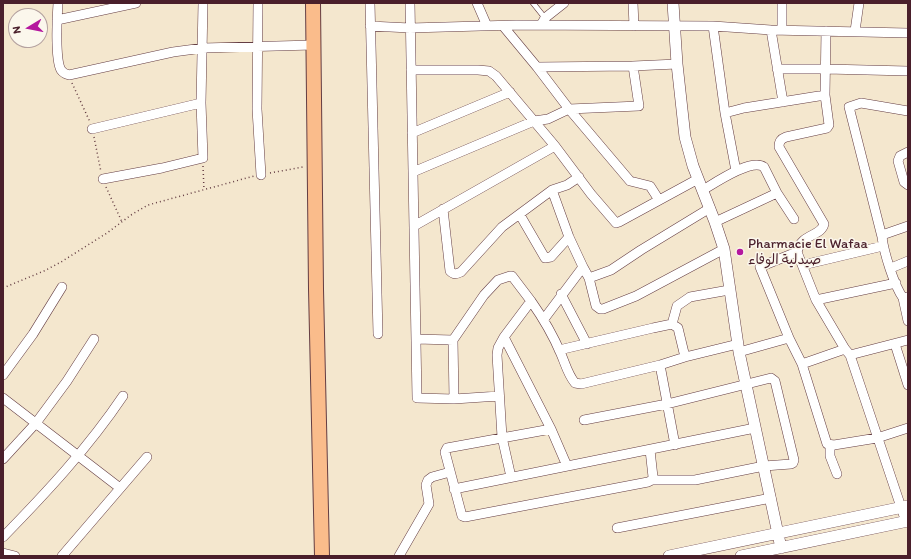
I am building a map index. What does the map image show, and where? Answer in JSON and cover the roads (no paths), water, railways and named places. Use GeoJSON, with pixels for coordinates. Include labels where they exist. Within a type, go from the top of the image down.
{"type":"FeatureCollection","features":[{"type":"Feature","properties":{"kind":"main road"},"geometry":{"type":"LineString","coordinates":[[313,3],[316,296],[322,556]]}},
{"type":"Feature","properties":{"kind":"street"},"geometry":{"type":"LineString","coordinates":[[58,3],[58,60],[61,70],[65,74],[69,75],[173,52],[203,48],[313,45]]}},
{"type":"Feature","properties":{"kind":"street"},"geometry":{"type":"LineString","coordinates":[[57,20],[136,3]]}},
{"type":"Feature","properties":{"kind":"street"},"geometry":{"type":"LineString","coordinates":[[103,179],[162,168],[203,158],[203,3]]}},
{"type":"Feature","properties":{"kind":"street"},"geometry":{"type":"LineString","coordinates":[[258,3],[258,115],[260,175]]}},
{"type":"Feature","properties":{"kind":"street"},"geometry":{"type":"LineString","coordinates":[[370,3],[378,334]]}},
{"type":"Feature","properties":{"kind":"street"},"geometry":{"type":"LineString","coordinates":[[410,3],[416,398],[454,399],[499,396]]}},
{"type":"Feature","properties":{"kind":"street"},"geometry":{"type":"LineString","coordinates":[[477,3],[487,26]]}},
{"type":"Feature","properties":{"kind":"street"},"geometry":{"type":"LineString","coordinates":[[543,22],[564,3]]}},
{"type":"Feature","properties":{"kind":"street"},"geometry":{"type":"LineString","coordinates":[[633,3],[634,26]]}},
{"type":"Feature","properties":{"kind":"street"},"geometry":{"type":"LineString","coordinates":[[673,3],[677,64],[685,136],[689,152],[716,222],[724,249],[739,348],[781,548]]}},
{"type":"Feature","properties":{"kind":"street"},"geometry":{"type":"LineString","coordinates":[[782,3],[782,30]]}},
{"type":"Feature","properties":{"kind":"street"},"geometry":{"type":"LineString","coordinates":[[855,31],[859,3]]}},
{"type":"Feature","properties":{"kind":"street"},"geometry":{"type":"LineString","coordinates":[[370,26],[410,28],[504,26],[543,22],[634,26],[713,26],[772,30],[908,33]]}},
{"type":"Feature","properties":{"kind":"street"},"geometry":{"type":"LineString","coordinates":[[504,26],[569,108],[630,181],[650,186],[659,200]]}},
{"type":"Feature","properties":{"kind":"street"},"geometry":{"type":"LineString","coordinates":[[713,26],[725,113],[736,172]]}},
{"type":"Feature","properties":{"kind":"street"},"geometry":{"type":"LineString","coordinates":[[772,30],[782,102]]}},
{"type":"Feature","properties":{"kind":"street"},"geometry":{"type":"LineString","coordinates":[[741,556],[907,521],[905,507],[877,438],[847,352],[816,300],[797,252],[798,245],[805,238],[821,229],[824,224],[779,147],[781,139],[827,128],[829,125],[825,95],[826,31]]}},
{"type":"Feature","properties":{"kind":"street"},"geometry":{"type":"LineString","coordinates":[[537,67],[677,64]]}},
{"type":"Feature","properties":{"kind":"street"},"geometry":{"type":"LineString","coordinates":[[413,172],[534,121],[548,119],[569,108],[639,106],[633,66]]}},
{"type":"Feature","properties":{"kind":"street"},"geometry":{"type":"LineString","coordinates":[[777,69],[826,68],[908,71]]}},
{"type":"Feature","properties":{"kind":"street"},"geometry":{"type":"LineString","coordinates":[[411,70],[486,70],[496,76],[555,146],[591,194],[616,223],[698,178]]}},
{"type":"Feature","properties":{"kind":"street"},"geometry":{"type":"LineString","coordinates":[[412,133],[510,92]]}},
{"type":"Feature","properties":{"kind":"street"},"geometry":{"type":"LineString","coordinates":[[725,113],[744,108],[825,95]]}},
{"type":"Feature","properties":{"kind":"street"},"geometry":{"type":"LineString","coordinates":[[92,129],[202,103]]}},
{"type":"Feature","properties":{"kind":"street"},"geometry":{"type":"LineString","coordinates":[[908,111],[861,103],[849,107],[883,242],[896,283],[906,298],[908,321]]}},
{"type":"Feature","properties":{"kind":"street"},"geometry":{"type":"LineString","coordinates":[[414,226],[555,146]]}},
{"type":"Feature","properties":{"kind":"street"},"geometry":{"type":"LineString","coordinates":[[908,152],[900,156],[898,161],[904,182],[908,185]]}},
{"type":"Feature","properties":{"kind":"street"},"geometry":{"type":"LineString","coordinates":[[703,190],[736,172],[752,165],[761,164],[764,166],[777,193],[794,219]]}},
{"type":"Feature","properties":{"kind":"street"},"geometry":{"type":"LineString","coordinates":[[443,209],[450,272],[456,274],[460,272],[502,228],[552,190],[567,185],[579,177]]}},
{"type":"Feature","properties":{"kind":"street"},"geometry":{"type":"LineString","coordinates":[[552,190],[569,237],[589,278],[596,306],[600,309],[636,296],[724,249]]}},
{"type":"Feature","properties":{"kind":"street"},"geometry":{"type":"LineString","coordinates":[[716,222],[777,193]]}},
{"type":"Feature","properties":{"kind":"street"},"geometry":{"type":"LineString","coordinates":[[589,278],[615,267],[710,208]]}},
{"type":"Feature","properties":{"kind":"street"},"geometry":{"type":"LineString","coordinates":[[520,215],[545,258],[551,257],[569,237]]}},
{"type":"Feature","properties":{"kind":"street"},"geometry":{"type":"LineString","coordinates":[[883,242],[885,234],[908,226]]}},
{"type":"Feature","properties":{"kind":"street"},"geometry":{"type":"LineString","coordinates":[[803,265],[883,242]]}},
{"type":"Feature","properties":{"kind":"street"},"geometry":{"type":"LineString","coordinates":[[797,252],[760,268],[789,338],[802,364],[827,444],[830,445],[877,438],[908,428]]}},
{"type":"Feature","properties":{"kind":"street"},"geometry":{"type":"LineString","coordinates":[[891,268],[908,262]]}},
{"type":"Feature","properties":{"kind":"street"},"geometry":{"type":"LineString","coordinates":[[544,319],[583,267]]}},
{"type":"Feature","properties":{"kind":"street"},"geometry":{"type":"LineString","coordinates":[[454,399],[453,340],[484,295],[498,280],[503,277],[512,276],[544,319],[571,379],[578,384],[660,365],[685,357],[789,338]]}},
{"type":"Feature","properties":{"kind":"street"},"geometry":{"type":"LineString","coordinates":[[816,300],[896,283]]}},
{"type":"Feature","properties":{"kind":"street"},"geometry":{"type":"LineString","coordinates":[[3,375],[33,334],[62,287]]}},
{"type":"Feature","properties":{"kind":"street"},"geometry":{"type":"LineString","coordinates":[[672,324],[677,306],[690,297],[729,290]]}},
{"type":"Feature","properties":{"kind":"street"},"geometry":{"type":"LineString","coordinates":[[562,294],[587,344]]}},
{"type":"Feature","properties":{"kind":"street"},"geometry":{"type":"LineString","coordinates":[[511,477],[502,437],[497,355],[498,348],[504,338],[531,301]]}},
{"type":"Feature","properties":{"kind":"street"},"geometry":{"type":"LineString","coordinates":[[559,350],[672,324],[678,328],[685,357]]}},
{"type":"Feature","properties":{"kind":"street"},"geometry":{"type":"LineString","coordinates":[[504,338],[551,429],[567,466]]}},
{"type":"Feature","properties":{"kind":"street"},"geometry":{"type":"LineString","coordinates":[[3,459],[36,423],[67,381],[94,339]]}},
{"type":"Feature","properties":{"kind":"street"},"geometry":{"type":"LineString","coordinates":[[416,339],[453,340]]}},
{"type":"Feature","properties":{"kind":"street"},"geometry":{"type":"LineString","coordinates":[[802,364],[847,352],[895,344],[908,340]]}},
{"type":"Feature","properties":{"kind":"street"},"geometry":{"type":"LineString","coordinates":[[895,344],[908,385]]}},
{"type":"Feature","properties":{"kind":"street"},"geometry":{"type":"LineString","coordinates":[[660,365],[675,444]]}},
{"type":"Feature","properties":{"kind":"street"},"geometry":{"type":"LineString","coordinates":[[551,429],[447,448],[445,452],[462,516],[465,517],[568,498],[652,480],[696,480],[764,466],[791,464],[794,460],[776,382],[771,378],[667,404],[584,420]]}},
{"type":"Feature","properties":{"kind":"street"},"geometry":{"type":"LineString","coordinates":[[3,537],[47,493],[104,425],[123,396]]}},
{"type":"Feature","properties":{"kind":"street"},"geometry":{"type":"LineString","coordinates":[[3,398],[120,488]]}},
{"type":"Feature","properties":{"kind":"street"},"geometry":{"type":"LineString","coordinates":[[454,489],[755,428]]}},
{"type":"Feature","properties":{"kind":"street"},"geometry":{"type":"LineString","coordinates":[[830,445],[830,456],[837,474]]}},
{"type":"Feature","properties":{"kind":"street"},"geometry":{"type":"LineString","coordinates":[[650,450],[652,480]]}},
{"type":"Feature","properties":{"kind":"street"},"geometry":{"type":"LineString","coordinates":[[62,556],[147,457]]}},
{"type":"Feature","properties":{"kind":"street"},"geometry":{"type":"LineString","coordinates":[[399,556],[429,504],[426,485],[428,480],[432,477],[450,472]]}},
{"type":"Feature","properties":{"kind":"street"},"geometry":{"type":"LineString","coordinates":[[617,528],[771,498]]}},
{"type":"Feature","properties":{"kind":"street"},"geometry":{"type":"LineString","coordinates":[[669,556],[905,507]]}},
{"type":"Feature","properties":{"kind":"street"},"geometry":{"type":"LineString","coordinates":[[3,553],[15,556]]}},
{"type":"Feature","properties":{"kind":"lane"},"geometry":{"type":"LineString","coordinates":[[533,3],[543,22]]}},
{"type":"Feature","properties":{"kind":"place","name":"Pharmacie El Wafaa صيدلية الوفاء"},"geometry":{"type":"Point","coordinates":[740,252]}}]}
